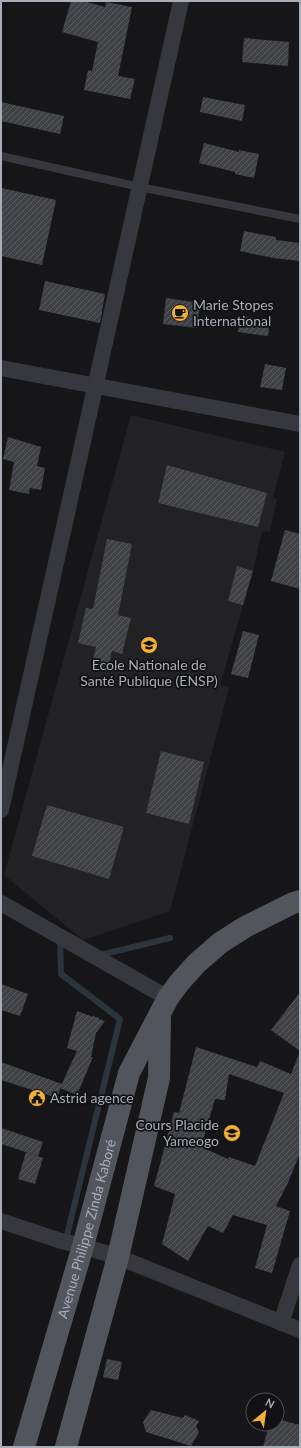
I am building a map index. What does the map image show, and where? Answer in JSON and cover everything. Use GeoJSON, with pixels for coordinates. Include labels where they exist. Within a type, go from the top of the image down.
{"type":"FeatureCollection","features":[{"type":"Feature","properties":{"kind":"main road","name":"Avenue Philippe Zinda Kaboré"},"geometry":{"type":"LineString","coordinates":[[24,1447],[83,1246],[129,1073],[164,1007],[179,983],[196,964],[220,943],[245,927],[298,903]]}},
{"type":"Feature","properties":{"kind":"main road"},"geometry":{"type":"LineString","coordinates":[[66,1447],[118,1257],[159,1078],[164,1007]]}},
{"type":"Feature","properties":{"kind":"street"},"geometry":{"type":"LineString","coordinates":[[1,810],[181,1]]}},
{"type":"Feature","properties":{"kind":"street"},"geometry":{"type":"LineString","coordinates":[[1,368],[300,424]]}},
{"type":"Feature","properties":{"kind":"street"},"geometry":{"type":"LineString","coordinates":[[1,903],[164,1007]]}},
{"type":"Feature","properties":{"kind":"street"},"geometry":{"type":"LineString","coordinates":[[1,1221],[61,1241],[118,1257],[300,1330]]}},
{"type":"Feature","properties":{"kind":"street"},"geometry":{"type":"LineString","coordinates":[[282,1323],[300,1266]]}},
{"type":"Feature","properties":{"kind":"lane"},"geometry":{"type":"LineString","coordinates":[[1,156],[140,187],[300,219]]}},
{"type":"Feature","properties":{"kind":"shaded area","name":"Ecole Nationale de Santé Publique (ENSP)"},"geometry":{"type":"Polygon","coordinates":[[[131,415],[285,452],[273,497],[277,499],[270,532],[262,531],[253,571],[220,685],[229,688],[170,911],[83,940],[4,875],[131,415]]]}},
{"type":"Feature","properties":{"kind":"building"},"geometry":{"type":"Polygon","coordinates":[[[71,1],[83,1],[105,7],[106,2],[132,7],[118,76],[135,79],[130,99],[84,90],[88,70],[92,71],[98,42],[62,32],[71,1]]]}},
{"type":"Feature","properties":{"kind":"building"},"geometry":{"type":"Polygon","coordinates":[[[244,38],[289,42],[288,66],[242,62],[244,38]]]}},
{"type":"Feature","properties":{"kind":"building"},"geometry":{"type":"Polygon","coordinates":[[[203,97],[245,105],[242,121],[200,112],[203,97]]]}},
{"type":"Feature","properties":{"kind":"building"},"geometry":{"type":"Polygon","coordinates":[[[1,102],[64,116],[60,134],[1,121],[1,102]]]}},
{"type":"Feature","properties":{"kind":"building"},"geometry":{"type":"Polygon","coordinates":[[[204,143],[239,152],[239,150],[259,154],[254,178],[199,163],[204,143]]]}},
{"type":"Feature","properties":{"kind":"building"},"geometry":{"type":"Polygon","coordinates":[[[1,188],[56,200],[42,265],[1,256],[1,188]]]}},
{"type":"Feature","properties":{"kind":"building"},"geometry":{"type":"Polygon","coordinates":[[[244,231],[276,237],[276,240],[300,243],[300,261],[273,258],[240,251],[244,231]]]}},
{"type":"Feature","properties":{"kind":"building"},"geometry":{"type":"Polygon","coordinates":[[[45,281],[105,294],[100,323],[39,310],[45,281]]]}},
{"type":"Feature","properties":{"kind":"building"},"geometry":{"type":"Polygon","coordinates":[[[166,298],[200,303],[197,328],[163,324],[166,298]]]}},
{"type":"Feature","properties":{"kind":"building"},"geometry":{"type":"Polygon","coordinates":[[[240,316],[270,320],[268,336],[238,332],[240,316]]]}},
{"type":"Feature","properties":{"kind":"building"},"geometry":{"type":"Polygon","coordinates":[[[265,364],[286,368],[282,390],[260,387],[265,364]]]}},
{"type":"Feature","properties":{"kind":"building"},"geometry":{"type":"Polygon","coordinates":[[[8,437],[41,447],[37,466],[45,468],[41,490],[30,488],[29,494],[9,490],[14,462],[3,459],[8,437]]]}},
{"type":"Feature","properties":{"kind":"building"},"geometry":{"type":"Polygon","coordinates":[[[167,465],[267,493],[258,527],[158,503],[167,465]]]}},
{"type":"Feature","properties":{"kind":"building"},"geometry":{"type":"Polygon","coordinates":[[[285,530],[300,534],[300,589],[271,581],[285,530]]]}},
{"type":"Feature","properties":{"kind":"building"},"geometry":{"type":"Polygon","coordinates":[[[107,539],[132,544],[118,615],[131,618],[122,654],[112,651],[108,668],[92,664],[96,647],[78,643],[86,608],[93,609],[107,539]]]}},
{"type":"Feature","properties":{"kind":"building"},"geometry":{"type":"Polygon","coordinates":[[[237,566],[253,571],[243,605],[228,601],[237,566]]]}},
{"type":"Feature","properties":{"kind":"building"},"geometry":{"type":"Polygon","coordinates":[[[243,631],[259,635],[248,678],[231,674],[243,631]]]}},
{"type":"Feature","properties":{"kind":"building"},"geometry":{"type":"Polygon","coordinates":[[[161,751],[204,762],[189,824],[146,813],[161,751]]]}},
{"type":"Feature","properties":{"kind":"building"},"geometry":{"type":"Polygon","coordinates":[[[47,805],[124,827],[109,879],[32,856],[47,805]]]}},
{"type":"Feature","properties":{"kind":"building"},"geometry":{"type":"Polygon","coordinates":[[[1,984],[28,994],[20,1016],[1,1010],[1,984]]]}},
{"type":"Feature","properties":{"kind":"building"},"geometry":{"type":"Polygon","coordinates":[[[300,992],[300,1051],[271,1030],[300,992]]]}},
{"type":"Feature","properties":{"kind":"building"},"geometry":{"type":"Polygon","coordinates":[[[77,1011],[105,1021],[96,1033],[91,1057],[93,1057],[77,1095],[60,1088],[77,1051],[67,1048],[77,1011]]]}},
{"type":"Feature","properties":{"kind":"building"},"geometry":{"type":"Polygon","coordinates":[[[196,1047],[257,1067],[260,1061],[291,1074],[300,1054],[300,1153],[287,1185],[276,1206],[290,1211],[272,1273],[255,1268],[267,1225],[233,1215],[223,1233],[208,1226],[188,1261],[162,1244],[175,1194],[154,1186],[174,1112],[179,1113],[196,1047]],[[229,1074],[225,1100],[215,1099],[201,1147],[228,1159],[229,1157],[255,1166],[284,1093],[229,1074]]]}},
{"type":"Feature","properties":{"kind":"building"},"geometry":{"type":"Polygon","coordinates":[[[1,1062],[62,1084],[57,1098],[1,1080],[1,1062]]]}},
{"type":"Feature","properties":{"kind":"building"},"geometry":{"type":"Polygon","coordinates":[[[1,1128],[43,1142],[38,1156],[1,1144],[1,1128]]]}},
{"type":"Feature","properties":{"kind":"building"},"geometry":{"type":"Polygon","coordinates":[[[26,1152],[43,1158],[35,1184],[18,1179],[26,1152]]]}},
{"type":"Feature","properties":{"kind":"building"},"geometry":{"type":"Polygon","coordinates":[[[107,1359],[122,1362],[118,1380],[103,1377],[107,1359]]]}},
{"type":"Feature","properties":{"kind":"building"},"geometry":{"type":"Polygon","coordinates":[[[151,1410],[183,1418],[185,1415],[199,1421],[196,1426],[199,1432],[191,1446],[146,1432],[143,1422],[151,1410]]]}},
{"type":"Feature","properties":{"kind":"building"},"geometry":{"type":"Polygon","coordinates":[[[285,1421],[300,1425],[300,1447],[263,1447],[267,1432],[285,1432],[285,1421]]]}},
{"type":"Feature","properties":{"kind":"waterway"},"geometry":{"type":"LineString","coordinates":[[60,938],[61,974],[120,1019],[67,1235]]}},
{"type":"Feature","properties":{"kind":"waterway"},"geometry":{"type":"LineString","coordinates":[[100,955],[170,938]]}},
{"type":"Feature","properties":{"kind":"place","name":"Marie Stopes International"},"geometry":{"type":"Point","coordinates":[180,313]}},
{"type":"Feature","properties":{"kind":"place","name":"Ecole Nationale de Santé Publique (ENSP)"},"geometry":{"type":"Point","coordinates":[149,645]}},
{"type":"Feature","properties":{"kind":"place","name":"Astrid agence"},"geometry":{"type":"Point","coordinates":[37,1098]}},
{"type":"Feature","properties":{"kind":"place","name":"Cours Placide Yameogo"},"geometry":{"type":"Point","coordinates":[232,1133]}}]}
